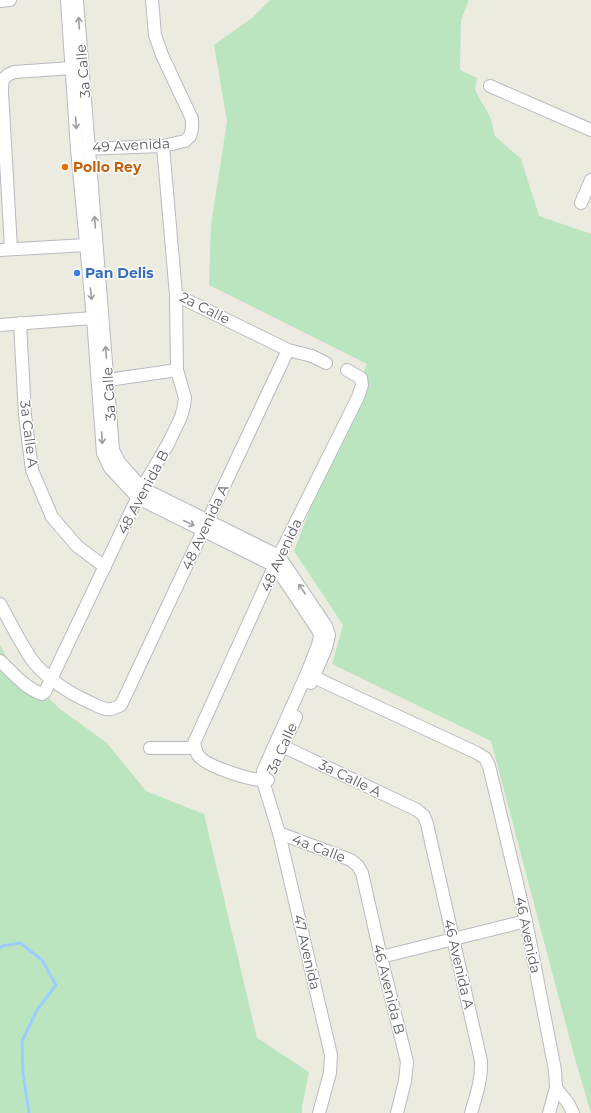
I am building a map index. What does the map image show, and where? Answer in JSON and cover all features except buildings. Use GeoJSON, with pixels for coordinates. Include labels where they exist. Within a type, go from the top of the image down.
{"type":"FeatureCollection","features":[{"type":"Feature","properties":{"kind":"street"},"geometry":{"type":"LineString","coordinates":[[0,1],[10,0]]}},
{"type":"Feature","properties":{"kind":"street","name":"3a Calle"},"geometry":{"type":"LineString","coordinates":[[67,0],[77,149],[86,246],[93,318],[103,381]]}},
{"type":"Feature","properties":{"kind":"street","name":"3a Calle"},"geometry":{"type":"LineString","coordinates":[[77,0],[90,147],[103,381],[103,453],[110,468],[140,493],[277,561],[318,630],[320,636],[311,675],[279,744],[266,784]]}},
{"type":"Feature","properties":{"kind":"street","name":"49 Avenida"},"geometry":{"type":"LineString","coordinates":[[77,149],[90,147],[163,146],[185,141],[190,136],[192,119],[162,55],[155,35],[152,0]]}},
{"type":"Feature","properties":{"kind":"street"},"geometry":{"type":"LineString","coordinates":[[72,68],[14,72],[7,75],[2,80],[6,249],[86,246]]}},
{"type":"Feature","properties":{"kind":"street"},"geometry":{"type":"LineString","coordinates":[[490,86],[591,130]]}},
{"type":"Feature","properties":{"kind":"street","name":"2a Calle"},"geometry":{"type":"LineString","coordinates":[[163,146],[176,295],[288,350],[312,356],[326,363]]}},
{"type":"Feature","properties":{"kind":"street"},"geometry":{"type":"LineString","coordinates":[[581,202],[591,180]]}},
{"type":"Feature","properties":{"kind":"street","name":"48 Avenida B"},"geometry":{"type":"LineString","coordinates":[[0,661],[17,677],[37,692],[42,694],[45,692],[140,493],[168,444],[181,417],[185,398],[177,370],[176,295]]}},
{"type":"Feature","properties":{"kind":"street"},"geometry":{"type":"LineString","coordinates":[[0,325],[93,318]]}},
{"type":"Feature","properties":{"kind":"street","name":"3a Calle A"},"geometry":{"type":"LineString","coordinates":[[20,323],[25,415],[32,470],[52,517],[77,546],[105,567]]}},
{"type":"Feature","properties":{"kind":"street","name":"48 Avenida A"},"geometry":{"type":"LineString","coordinates":[[52,679],[72,694],[105,709],[113,709],[121,705],[288,350]]}},
{"type":"Feature","properties":{"kind":"street"},"geometry":{"type":"LineString","coordinates":[[103,381],[177,370]]}},
{"type":"Feature","properties":{"kind":"street","name":"48 Avenida"},"geometry":{"type":"LineString","coordinates":[[195,748],[194,743],[277,561],[358,397],[362,385],[361,378],[347,370]]}},
{"type":"Feature","properties":{"kind":"street"},"geometry":{"type":"LineString","coordinates":[[0,604],[33,661],[52,679]]}},
{"type":"Feature","properties":{"kind":"street","name":"46 Avenida"},"geometry":{"type":"LineString","coordinates":[[311,675],[485,758],[489,766],[526,921],[555,1070],[556,1088],[549,1113]]}},
{"type":"Feature","properties":{"kind":"street","name":"3a Calle A"},"geometry":{"type":"LineString","coordinates":[[279,744],[417,810],[424,816]]}},
{"type":"Feature","properties":{"kind":"street"},"geometry":{"type":"LineString","coordinates":[[150,748],[195,748],[198,756],[212,765],[266,784]]}},
{"type":"Feature","properties":{"kind":"street","name":"47 Avenida"},"geometry":{"type":"LineString","coordinates":[[266,784],[279,833],[331,1055],[330,1073],[319,1113]]}},
{"type":"Feature","properties":{"kind":"street","name":"46 Avenida A"},"geometry":{"type":"LineString","coordinates":[[424,816],[428,824],[481,1061],[482,1069],[480,1081],[471,1113]]}},
{"type":"Feature","properties":{"kind":"street","name":"4a Calle"},"geometry":{"type":"LineString","coordinates":[[279,833],[351,860],[358,866]]}},
{"type":"Feature","properties":{"kind":"street","name":"46 Avenida B"},"geometry":{"type":"LineString","coordinates":[[358,866],[362,873],[381,958],[407,1062],[405,1081],[397,1113]]}},
{"type":"Feature","properties":{"kind":"street"},"geometry":{"type":"LineString","coordinates":[[381,958],[526,921]]}},
{"type":"Feature","properties":{"kind":"street"},"geometry":{"type":"LineString","coordinates":[[556,1088],[568,1103],[573,1113]]}},
{"type":"Feature","properties":{"kind":"green space"},"geometry":{"type":"Polygon","coordinates":[[[270,0],[469,0],[461,20],[460,70],[477,78],[475,90],[491,119],[495,136],[521,159],[539,216],[591,234],[591,1113],[575,1059],[491,741],[332,664],[343,625],[294,551],[367,364],[209,285],[211,225],[227,121],[214,45],[252,18],[270,0]]]}},
{"type":"Feature","properties":{"kind":"green space"},"geometry":{"type":"Polygon","coordinates":[[[0,645],[7,658],[60,709],[107,743],[146,791],[204,814],[257,1038],[309,1072],[302,1113],[0,1113],[0,645]]]}},
{"type":"Feature","properties":{"kind":"waterway"},"geometry":{"type":"LineString","coordinates":[[0,948],[2,946],[20,943],[42,960],[56,985],[37,1010],[22,1041],[23,1073],[29,1113]]}},
{"type":"Feature","properties":{"kind":"place","name":"Pollo Rey"},"geometry":{"type":"Point","coordinates":[65,167]}},
{"type":"Feature","properties":{"kind":"place","name":"Pan Delis"},"geometry":{"type":"Point","coordinates":[77,273]}}]}
